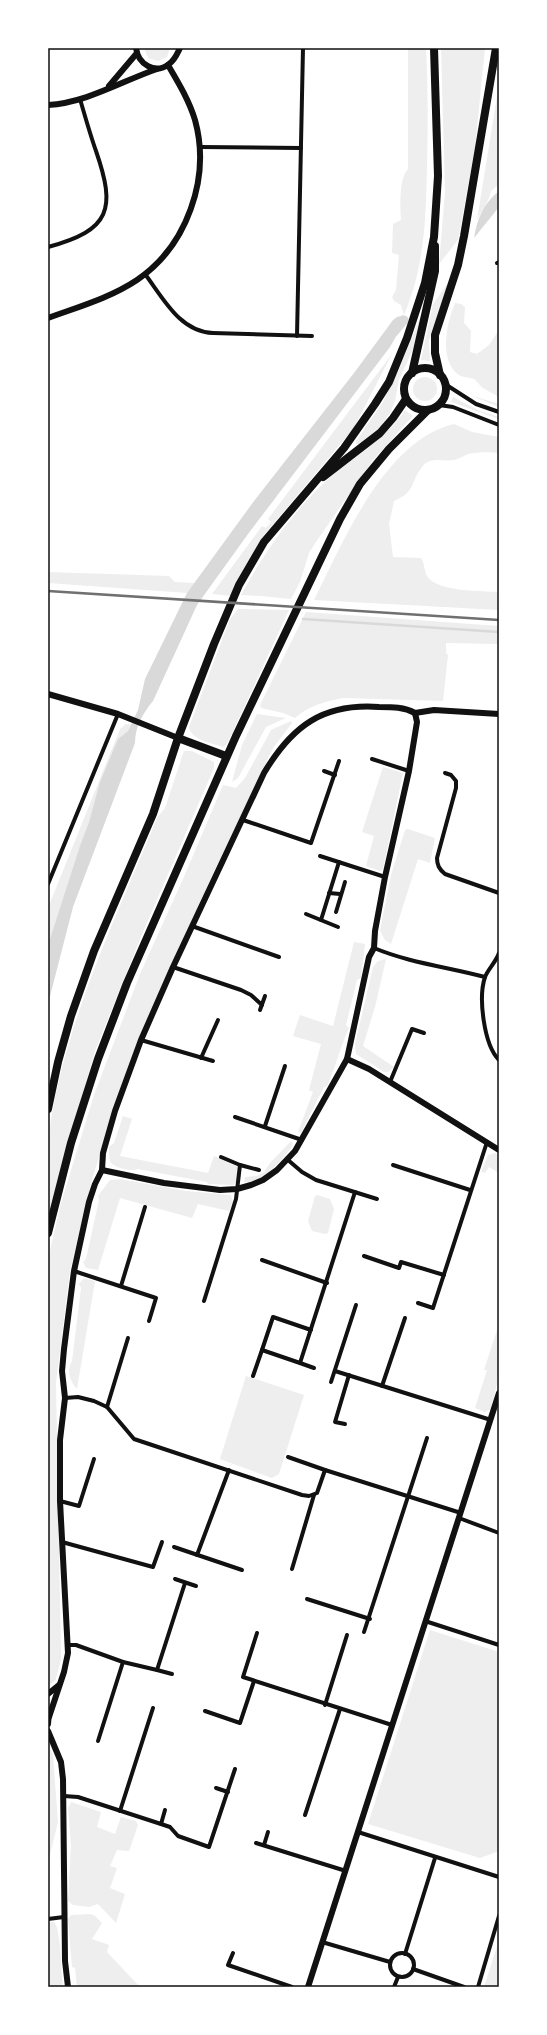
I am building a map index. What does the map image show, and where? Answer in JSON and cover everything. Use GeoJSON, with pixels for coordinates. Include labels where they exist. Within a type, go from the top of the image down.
{"type":"FeatureCollection","features":[{"type":"Feature","properties":{"kind":"highway"},"geometry":{"type":"LineString","coordinates":[[48,1109],[58,1062],[71,1016],[94,951],[122,890],[153,814],[178,738],[214,644],[239,585],[264,542],[344,448],[375,404],[389,382],[416,315],[425,283],[434,237],[438,176],[434,48]]}},
{"type":"Feature","properties":{"kind":"highway"},"geometry":{"type":"LineString","coordinates":[[48,1233],[71,1143],[98,1059],[127,982],[226,756],[276,648],[347,507],[365,478],[389,449],[428,410],[439,405],[444,397],[445,384],[440,375],[435,354],[435,335],[458,265],[496,48]]}},
{"type":"Feature","properties":{"kind":"highway"},"geometry":{"type":"LineString","coordinates":[[428,410],[415,408],[406,399],[404,388],[412,372],[435,271],[436,253],[434,237]]}},
{"type":"Feature","properties":{"kind":"highway"},"geometry":{"type":"LineString","coordinates":[[412,372],[424,368],[435,371],[440,375]]}},
{"type":"Feature","properties":{"kind":"highway"},"geometry":{"type":"LineString","coordinates":[[310,488],[380,433],[393,418],[406,399]]}},
{"type":"Feature","properties":{"kind":"highway"},"geometry":{"type":"LineString","coordinates":[[178,738],[226,756]]}},
{"type":"Feature","properties":{"kind":"street"},"geometry":{"type":"LineString","coordinates":[[297,336],[303,48]]}},
{"type":"Feature","properties":{"kind":"street"},"geometry":{"type":"LineString","coordinates":[[48,105],[80,99],[108,87],[168,66],[178,49]]}},
{"type":"Feature","properties":{"kind":"street"},"geometry":{"type":"LineString","coordinates":[[108,87],[136,51],[144,64],[157,69]]}},
{"type":"Feature","properties":{"kind":"street"},"geometry":{"type":"LineString","coordinates":[[48,318],[116,293],[145,274],[170,248],[189,216],[198,179],[200,147],[192,111],[168,66]]}},
{"type":"Feature","properties":{"kind":"street"},"geometry":{"type":"LineString","coordinates":[[48,247],[88,230],[100,220],[107,205],[108,193],[103,171],[80,99]]}},
{"type":"Feature","properties":{"kind":"street"},"geometry":{"type":"LineString","coordinates":[[200,147],[301,148]]}},
{"type":"Feature","properties":{"kind":"street"},"geometry":{"type":"LineString","coordinates":[[145,274],[177,317],[193,329],[208,333],[312,336]]}},
{"type":"Feature","properties":{"kind":"street"},"geometry":{"type":"LineString","coordinates":[[445,384],[476,404],[499,412]]}},
{"type":"Feature","properties":{"kind":"street"},"geometry":{"type":"LineString","coordinates":[[439,405],[453,407],[499,425]]}},
{"type":"Feature","properties":{"kind":"street"},"geometry":{"type":"LineString","coordinates":[[48,694],[125,716],[178,738]]}},
{"type":"Feature","properties":{"kind":"street"},"geometry":{"type":"LineString","coordinates":[[48,1724],[49,1714],[64,1672],[68,1645],[60,1500],[60,1440],[65,1398],[62,1372],[74,1271],[89,1202],[102,1170],[102,1153],[109,1130],[141,1040],[173,967],[271,761],[280,748],[301,726],[328,712],[346,707],[365,706],[406,708],[415,713],[434,710],[499,714]]}},
{"type":"Feature","properties":{"kind":"street"},"geometry":{"type":"LineString","coordinates":[[102,1170],[181,1185],[220,1190],[238,1189],[263,1180],[288,1160],[302,1140],[347,1059],[369,957],[374,948],[375,931],[385,877],[409,771],[416,722],[415,713]]}},
{"type":"Feature","properties":{"kind":"street"},"geometry":{"type":"LineString","coordinates":[[48,884],[118,714]]}},
{"type":"Feature","properties":{"kind":"street"},"geometry":{"type":"LineString","coordinates":[[372,759],[409,771]]}},
{"type":"Feature","properties":{"kind":"street"},"geometry":{"type":"LineString","coordinates":[[242,820],[311,843],[339,761]]}},
{"type":"Feature","properties":{"kind":"street"},"geometry":{"type":"LineString","coordinates":[[324,771],[335,775]]}},
{"type":"Feature","properties":{"kind":"street"},"geometry":{"type":"LineString","coordinates":[[445,773],[451,775],[456,781],[456,788],[436,858],[437,863],[445,874],[499,893]]}},
{"type":"Feature","properties":{"kind":"street"},"geometry":{"type":"LineString","coordinates":[[320,856],[385,877]]}},
{"type":"Feature","properties":{"kind":"street"},"geometry":{"type":"LineString","coordinates":[[321,920],[339,862]]}},
{"type":"Feature","properties":{"kind":"street"},"geometry":{"type":"LineString","coordinates":[[336,912],[340,894],[345,882]]}},
{"type":"Feature","properties":{"kind":"street"},"geometry":{"type":"LineString","coordinates":[[329,893],[340,894]]}},
{"type":"Feature","properties":{"kind":"street"},"geometry":{"type":"LineString","coordinates":[[306,914],[338,927]]}},
{"type":"Feature","properties":{"kind":"street"},"geometry":{"type":"LineString","coordinates":[[192,926],[279,957]]}},
{"type":"Feature","properties":{"kind":"street"},"geometry":{"type":"LineString","coordinates":[[374,948],[415,962],[452,968],[485,977]]}},
{"type":"Feature","properties":{"kind":"street"},"geometry":{"type":"LineString","coordinates":[[499,953],[495,963],[485,977],[483,1007],[488,1044],[499,1060]]}},
{"type":"Feature","properties":{"kind":"street"},"geometry":{"type":"LineString","coordinates":[[173,967],[241,990],[251,995],[262,1005]]}},
{"type":"Feature","properties":{"kind":"street"},"geometry":{"type":"LineString","coordinates":[[260,1010],[265,996]]}},
{"type":"Feature","properties":{"kind":"street"},"geometry":{"type":"LineString","coordinates":[[201,1058],[218,1020]]}},
{"type":"Feature","properties":{"kind":"street"},"geometry":{"type":"LineString","coordinates":[[390,1082],[412,1029],[424,1033]]}},
{"type":"Feature","properties":{"kind":"street"},"geometry":{"type":"LineString","coordinates":[[141,1040],[213,1061]]}},
{"type":"Feature","properties":{"kind":"street"},"geometry":{"type":"LineString","coordinates":[[347,1059],[369,1069],[487,1141],[499,1150]]}},
{"type":"Feature","properties":{"kind":"street"},"geometry":{"type":"LineString","coordinates":[[265,1126],[286,1066]]}},
{"type":"Feature","properties":{"kind":"street"},"geometry":{"type":"LineString","coordinates":[[235,1117],[265,1126],[302,1140]]}},
{"type":"Feature","properties":{"kind":"street"},"geometry":{"type":"LineString","coordinates":[[418,1303],[433,1308],[487,1141]]}},
{"type":"Feature","properties":{"kind":"street"},"geometry":{"type":"LineString","coordinates":[[221,1157],[240,1165],[260,1170]]}},
{"type":"Feature","properties":{"kind":"street"},"geometry":{"type":"LineString","coordinates":[[288,1160],[312,1178],[378,1199]]}},
{"type":"Feature","properties":{"kind":"street"},"geometry":{"type":"LineString","coordinates":[[204,1301],[236,1199],[240,1165]]}},
{"type":"Feature","properties":{"kind":"street"},"geometry":{"type":"LineString","coordinates":[[393,1165],[470,1190]]}},
{"type":"Feature","properties":{"kind":"street"},"geometry":{"type":"LineString","coordinates":[[300,1363],[355,1192]]}},
{"type":"Feature","properties":{"kind":"street"},"geometry":{"type":"LineString","coordinates":[[120,1286],[145,1207]]}},
{"type":"Feature","properties":{"kind":"street"},"geometry":{"type":"LineString","coordinates":[[364,1256],[399,1268],[401,1262],[444,1276]]}},
{"type":"Feature","properties":{"kind":"street"},"geometry":{"type":"LineString","coordinates":[[262,1260],[326,1283]]}},
{"type":"Feature","properties":{"kind":"street"},"geometry":{"type":"LineString","coordinates":[[74,1271],[156,1298],[149,1321]]}},
{"type":"Feature","properties":{"kind":"street"},"geometry":{"type":"LineString","coordinates":[[331,1382],[356,1306]]}},
{"type":"Feature","properties":{"kind":"street"},"geometry":{"type":"LineString","coordinates":[[253,1376],[273,1317],[311,1330]]}},
{"type":"Feature","properties":{"kind":"street"},"geometry":{"type":"LineString","coordinates":[[382,1386],[405,1318]]}},
{"type":"Feature","properties":{"kind":"street"},"geometry":{"type":"LineString","coordinates":[[107,1407],[128,1338]]}},
{"type":"Feature","properties":{"kind":"street"},"geometry":{"type":"LineString","coordinates":[[262,1350],[314,1368]]}},
{"type":"Feature","properties":{"kind":"street"},"geometry":{"type":"LineString","coordinates":[[335,1371],[491,1420]]}},
{"type":"Feature","properties":{"kind":"street"},"geometry":{"type":"LineString","coordinates":[[344,1424],[335,1422],[349,1375]]}},
{"type":"Feature","properties":{"kind":"street"},"geometry":{"type":"LineString","coordinates":[[308,1987],[499,1393]]}},
{"type":"Feature","properties":{"kind":"street"},"geometry":{"type":"LineString","coordinates":[[65,1398],[84,1398],[107,1407],[134,1439],[302,1495],[314,1495]]}},
{"type":"Feature","properties":{"kind":"street"},"geometry":{"type":"LineString","coordinates":[[364,1632],[370,1619],[427,1438]]}},
{"type":"Feature","properties":{"kind":"street"},"geometry":{"type":"LineString","coordinates":[[288,1457],[409,1496],[460,1515],[499,1533]]}},
{"type":"Feature","properties":{"kind":"street"},"geometry":{"type":"LineString","coordinates":[[60,1500],[78,1506],[94,1459]]}},
{"type":"Feature","properties":{"kind":"street"},"geometry":{"type":"LineString","coordinates":[[197,1555],[229,1470]]}},
{"type":"Feature","properties":{"kind":"street"},"geometry":{"type":"LineString","coordinates":[[292,1569],[314,1495],[317,1493],[325,1470]]}},
{"type":"Feature","properties":{"kind":"street"},"geometry":{"type":"LineString","coordinates":[[62,1542],[153,1568],[162,1542]]}},
{"type":"Feature","properties":{"kind":"street"},"geometry":{"type":"LineString","coordinates":[[174,1547],[242,1570]]}},
{"type":"Feature","properties":{"kind":"street"},"geometry":{"type":"LineString","coordinates":[[175,1579],[196,1586]]}},
{"type":"Feature","properties":{"kind":"street"},"geometry":{"type":"LineString","coordinates":[[157,1670],[185,1583]]}},
{"type":"Feature","properties":{"kind":"street"},"geometry":{"type":"LineString","coordinates":[[307,1599],[370,1619]]}},
{"type":"Feature","properties":{"kind":"street"},"geometry":{"type":"LineString","coordinates":[[425,1621],[499,1646]]}},
{"type":"Feature","properties":{"kind":"street"},"geometry":{"type":"LineString","coordinates":[[257,1633],[243,1677],[392,1725]]}},
{"type":"Feature","properties":{"kind":"street"},"geometry":{"type":"LineString","coordinates":[[325,1704],[347,1635]]}},
{"type":"Feature","properties":{"kind":"street"},"geometry":{"type":"LineString","coordinates":[[68,1645],[76,1645],[123,1662],[172,1674]]}},
{"type":"Feature","properties":{"kind":"street"},"geometry":{"type":"LineString","coordinates":[[98,1741],[123,1662]]}},
{"type":"Feature","properties":{"kind":"street"},"geometry":{"type":"LineString","coordinates":[[205,1710],[240,1723],[254,1681]]}},
{"type":"Feature","properties":{"kind":"street"},"geometry":{"type":"LineString","coordinates":[[48,1694],[60,1684]]}},
{"type":"Feature","properties":{"kind":"street"},"geometry":{"type":"LineString","coordinates":[[120,1812],[153,1708]]}},
{"type":"Feature","properties":{"kind":"street"},"geometry":{"type":"LineString","coordinates":[[305,1815],[340,1709]]}},
{"type":"Feature","properties":{"kind":"street"},"geometry":{"type":"LineString","coordinates":[[48,1732],[61,1762],[64,1796],[64,1917],[65,1961],[68,1987]]}},
{"type":"Feature","properties":{"kind":"street"},"geometry":{"type":"LineString","coordinates":[[64,1796],[78,1797],[120,1812],[161,1824],[170,1828],[178,1836],[209,1847],[235,1769]]}},
{"type":"Feature","properties":{"kind":"street"},"geometry":{"type":"LineString","coordinates":[[216,1788],[228,1792]]}},
{"type":"Feature","properties":{"kind":"street"},"geometry":{"type":"LineString","coordinates":[[161,1824],[165,1810]]}},
{"type":"Feature","properties":{"kind":"street"},"geometry":{"type":"LineString","coordinates":[[264,1845],[268,1832]]}},
{"type":"Feature","properties":{"kind":"street"},"geometry":{"type":"LineString","coordinates":[[358,1832],[435,1858],[498,1875]]}},
{"type":"Feature","properties":{"kind":"street"},"geometry":{"type":"LineString","coordinates":[[256,1843],[346,1871]]}},
{"type":"Feature","properties":{"kind":"street"},"geometry":{"type":"LineString","coordinates":[[405,1954],[435,1858]]}},
{"type":"Feature","properties":{"kind":"street"},"geometry":{"type":"LineString","coordinates":[[478,1987],[499,1916]]}},
{"type":"Feature","properties":{"kind":"street"},"geometry":{"type":"LineString","coordinates":[[48,1919],[64,1917]]}},
{"type":"Feature","properties":{"kind":"street"},"geometry":{"type":"LineString","coordinates":[[322,1942],[390,1962]]}},
{"type":"Feature","properties":{"kind":"street"},"geometry":{"type":"LineString","coordinates":[[233,1953],[228,1965],[292,1987]]}},
{"type":"Feature","properties":{"kind":"street"},"geometry":{"type":"LineString","coordinates":[[390,1962],[395,1956],[405,1954]]}},
{"type":"Feature","properties":{"kind":"street"},"geometry":{"type":"LineString","coordinates":[[390,1962],[392,1972],[398,1977],[405,1977],[413,1969],[413,1962],[405,1954]]}},
{"type":"Feature","properties":{"kind":"street"},"geometry":{"type":"LineString","coordinates":[[413,1969],[464,1987]]}},
{"type":"Feature","properties":{"kind":"street"},"geometry":{"type":"LineString","coordinates":[[394,1987],[398,1977]]}},
{"type":"Feature","properties":{"kind":"shaded area"},"geometry":{"type":"Polygon","coordinates":[[[144,48],[170,48],[167,57],[158,61],[148,58],[144,48]]]}},
{"type":"Feature","properties":{"kind":"shaded area"},"geometry":{"type":"Polygon","coordinates":[[[408,48],[426,48],[428,136],[423,241],[416,278],[404,315],[401,305],[394,301],[392,297],[396,290],[399,255],[392,253],[393,224],[401,220],[400,201],[402,186],[405,173],[408,169],[408,48]]]}},
{"type":"Feature","properties":{"kind":"shaded area"},"geometry":{"type":"Polygon","coordinates":[[[441,48],[485,48],[475,148],[458,240],[439,264],[445,192],[441,48]]]}},
{"type":"Feature","properties":{"kind":"shaded area"},"geometry":{"type":"Polygon","coordinates":[[[499,84],[499,184],[491,191],[477,220],[499,84]]]}},
{"type":"Feature","properties":{"kind":"shaded area"},"geometry":{"type":"Polygon","coordinates":[[[499,191],[499,207],[474,238],[477,224],[482,212],[493,196],[499,191]]]}},
{"type":"Feature","properties":{"kind":"shaded area"},"geometry":{"type":"Polygon","coordinates":[[[448,283],[429,341],[430,361],[421,360],[433,304],[448,283]]]}},
{"type":"Feature","properties":{"kind":"shaded area"},"geometry":{"type":"Polygon","coordinates":[[[455,303],[461,304],[465,307],[464,323],[471,331],[470,352],[477,354],[489,345],[499,330],[499,397],[483,388],[474,379],[459,375],[452,368],[448,360],[446,351],[447,330],[455,303]]]}},
{"type":"Feature","properties":{"kind":"shaded area"},"geometry":{"type":"Polygon","coordinates":[[[424,308],[414,347],[399,380],[395,401],[390,413],[380,427],[359,444],[356,444],[356,441],[383,402],[400,367],[424,308]]]}},
{"type":"Feature","properties":{"kind":"shaded area"},"geometry":{"type":"Polygon","coordinates":[[[404,315],[398,333],[390,347],[248,534],[197,605],[153,701],[143,715],[136,731],[135,743],[73,907],[48,1004],[48,945],[89,822],[100,782],[118,739],[128,731],[138,710],[145,679],[187,593],[254,501],[354,373],[393,320],[404,315]]]}},
{"type":"Feature","properties":{"kind":"shaded area"},"geometry":{"type":"Polygon","coordinates":[[[392,354],[353,429],[264,535],[242,571],[231,596],[212,594],[262,526],[266,528],[271,522],[268,519],[392,354]]]}},
{"type":"Feature","properties":{"kind":"shaded area"},"geometry":{"type":"Polygon","coordinates":[[[425,377],[434,380],[437,389],[434,398],[425,401],[416,398],[413,389],[416,380],[425,377]]]}},
{"type":"Feature","properties":{"kind":"shaded area"},"geometry":{"type":"Polygon","coordinates":[[[470,395],[499,404],[499,407],[470,395]]]}},
{"type":"Feature","properties":{"kind":"shaded area"},"geometry":{"type":"Polygon","coordinates":[[[453,397],[480,411],[499,417],[499,419],[451,402],[453,397]]]}},
{"type":"Feature","properties":{"kind":"shaded area"},"geometry":{"type":"Polygon","coordinates":[[[405,410],[413,416],[373,460],[316,542],[309,553],[300,582],[291,599],[241,595],[268,550],[288,522],[311,496],[334,474],[388,431],[405,410]]]}},
{"type":"Feature","properties":{"kind":"shaded area"},"geometry":{"type":"Polygon","coordinates":[[[454,424],[472,432],[499,437],[499,453],[472,453],[454,460],[433,460],[425,464],[418,472],[412,486],[406,494],[394,501],[389,524],[393,557],[421,558],[427,576],[432,581],[440,585],[460,590],[499,592],[499,610],[314,600],[353,523],[369,496],[387,471],[407,450],[429,434],[454,424]]]}},
{"type":"Feature","properties":{"kind":"shaded area"},"geometry":{"type":"Polygon","coordinates":[[[48,572],[169,576],[175,582],[195,583],[187,593],[48,583],[48,572]]]}},
{"type":"Feature","properties":{"kind":"shaded area"},"geometry":{"type":"Polygon","coordinates":[[[238,609],[289,610],[229,740],[223,747],[198,738],[189,727],[230,619],[238,609]]]}},
{"type":"Feature","properties":{"kind":"shaded area"},"geometry":{"type":"Polygon","coordinates":[[[306,612],[499,626],[499,644],[446,643],[446,653],[448,655],[443,701],[343,698],[306,710],[295,718],[283,713],[261,708],[260,705],[306,612]]]}},
{"type":"Feature","properties":{"kind":"shaded area"},"geometry":{"type":"Polygon","coordinates":[[[257,714],[286,718],[266,727],[238,778],[232,782],[242,745],[257,714]]]}},
{"type":"Feature","properties":{"kind":"shaded area"},"geometry":{"type":"Polygon","coordinates":[[[291,721],[292,723],[273,748],[211,878],[136,1045],[93,1176],[70,1271],[56,1383],[61,1659],[56,1679],[48,1687],[48,1259],[61,1203],[94,1095],[140,974],[223,785],[236,788],[245,778],[271,730],[291,721]]]}},
{"type":"Feature","properties":{"kind":"shaded area"},"geometry":{"type":"Polygon","coordinates":[[[126,724],[131,724],[128,731],[118,739],[108,765],[48,945],[48,908],[120,729],[126,724]]]}},
{"type":"Feature","properties":{"kind":"shaded area"},"geometry":{"type":"Polygon","coordinates":[[[184,751],[192,751],[214,762],[214,768],[143,932],[95,1051],[48,1216],[47,1150],[55,1099],[65,1057],[77,1016],[107,936],[157,818],[165,808],[184,751]]]}},
{"type":"Feature","properties":{"kind":"shaded area"},"geometry":{"type":"Polygon","coordinates":[[[383,767],[403,773],[383,869],[380,871],[366,866],[374,836],[362,832],[383,767]]]}},
{"type":"Feature","properties":{"kind":"shaded area"},"geometry":{"type":"Polygon","coordinates":[[[408,829],[435,838],[430,863],[418,859],[391,944],[384,939],[380,930],[391,875],[405,830],[408,829]]]}},
{"type":"Feature","properties":{"kind":"shaded area"},"geometry":{"type":"Polygon","coordinates":[[[354,942],[365,944],[361,978],[357,980],[346,1025],[349,1028],[327,1086],[324,1087],[301,1133],[298,1132],[313,1092],[309,1090],[321,1044],[293,1036],[300,1015],[333,1026],[354,942]]]}},
{"type":"Feature","properties":{"kind":"shaded area"},"geometry":{"type":"Polygon","coordinates":[[[386,959],[375,1007],[363,1046],[394,1067],[388,1072],[384,1072],[356,1054],[355,1044],[373,967],[378,961],[386,959]]]}},
{"type":"Feature","properties":{"kind":"shaded area"},"geometry":{"type":"Polygon","coordinates":[[[123,1116],[132,1119],[120,1156],[208,1173],[214,1156],[238,1167],[236,1182],[233,1185],[208,1184],[207,1182],[138,1169],[127,1170],[115,1166],[110,1161],[109,1147],[114,1143],[123,1116]]]}},
{"type":"Feature","properties":{"kind":"shaded area"},"geometry":{"type":"Polygon","coordinates":[[[291,1141],[293,1144],[291,1148],[270,1171],[264,1176],[251,1182],[244,1182],[245,1177],[257,1176],[264,1172],[270,1163],[291,1141]]]}},
{"type":"Feature","properties":{"kind":"shaded area"},"geometry":{"type":"Polygon","coordinates":[[[495,1153],[499,1155],[499,1173],[489,1167],[485,1173],[481,1172],[488,1155],[495,1153]]]}},
{"type":"Feature","properties":{"kind":"shaded area"},"geometry":{"type":"Polygon","coordinates":[[[120,1179],[186,1191],[231,1195],[233,1203],[229,1211],[198,1204],[192,1218],[120,1198],[98,1270],[86,1268],[83,1262],[86,1259],[99,1200],[98,1196],[110,1180],[120,1179]]]}},
{"type":"Feature","properties":{"kind":"shaded area"},"geometry":{"type":"Polygon","coordinates":[[[317,1195],[330,1199],[334,1209],[328,1233],[325,1234],[312,1231],[308,1221],[315,1196],[317,1195]]]}},
{"type":"Feature","properties":{"kind":"shaded area"},"geometry":{"type":"Polygon","coordinates":[[[84,1278],[95,1281],[77,1389],[72,1383],[69,1368],[72,1361],[81,1288],[79,1284],[84,1278]]]}},
{"type":"Feature","properties":{"kind":"shaded area"},"geometry":{"type":"Polygon","coordinates":[[[499,1324],[499,1365],[497,1384],[491,1409],[485,1412],[475,1408],[487,1370],[484,1370],[499,1324]]]}},
{"type":"Feature","properties":{"kind":"shaded area"},"geometry":{"type":"Polygon","coordinates":[[[246,1376],[304,1395],[279,1474],[272,1478],[220,1459],[246,1376]]]}},
{"type":"Feature","properties":{"kind":"shaded area"},"geometry":{"type":"Polygon","coordinates":[[[430,1630],[499,1652],[499,1851],[480,1858],[368,1824],[430,1630]]]}},
{"type":"Feature","properties":{"kind":"shaded area"},"geometry":{"type":"Polygon","coordinates":[[[48,1745],[53,1755],[58,1822],[48,1863],[48,1745]]]}},
{"type":"Feature","properties":{"kind":"shaded area"},"geometry":{"type":"Polygon","coordinates":[[[71,1802],[101,1812],[97,1827],[115,1834],[121,1817],[136,1821],[138,1825],[129,1851],[117,1850],[110,1866],[117,1868],[110,1888],[125,1894],[116,1923],[98,1904],[89,1907],[73,1905],[68,1901],[71,1845],[68,1808],[71,1802]]]}},
{"type":"Feature","properties":{"kind":"shaded area"},"geometry":{"type":"Polygon","coordinates":[[[91,1914],[102,1923],[92,1939],[109,1945],[107,1952],[140,1987],[77,1987],[75,1968],[72,1967],[68,1919],[71,1915],[91,1914]]]}},
{"type":"Feature","properties":{"kind":"shaded area"},"geometry":{"type":"Polygon","coordinates":[[[48,1922],[54,1922],[58,1932],[63,1987],[48,1987],[48,1922]]]}},
{"type":"Feature","properties":{"kind":"shaded area"},"geometry":{"type":"Polygon","coordinates":[[[499,1940],[499,1987],[484,1987],[499,1940]]]}},
{"type":"Feature","properties":{"kind":"waterway"},"geometry":{"type":"LineString","coordinates":[[394,332],[404,320]]}},
{"type":"Feature","properties":{"kind":"waterway"},"geometry":{"type":"LineString","coordinates":[[303,619],[499,632]]}},
{"type":"Feature","properties":{"kind":"railway"},"geometry":{"type":"LineString","coordinates":[[48,591],[499,620]]}}]}
